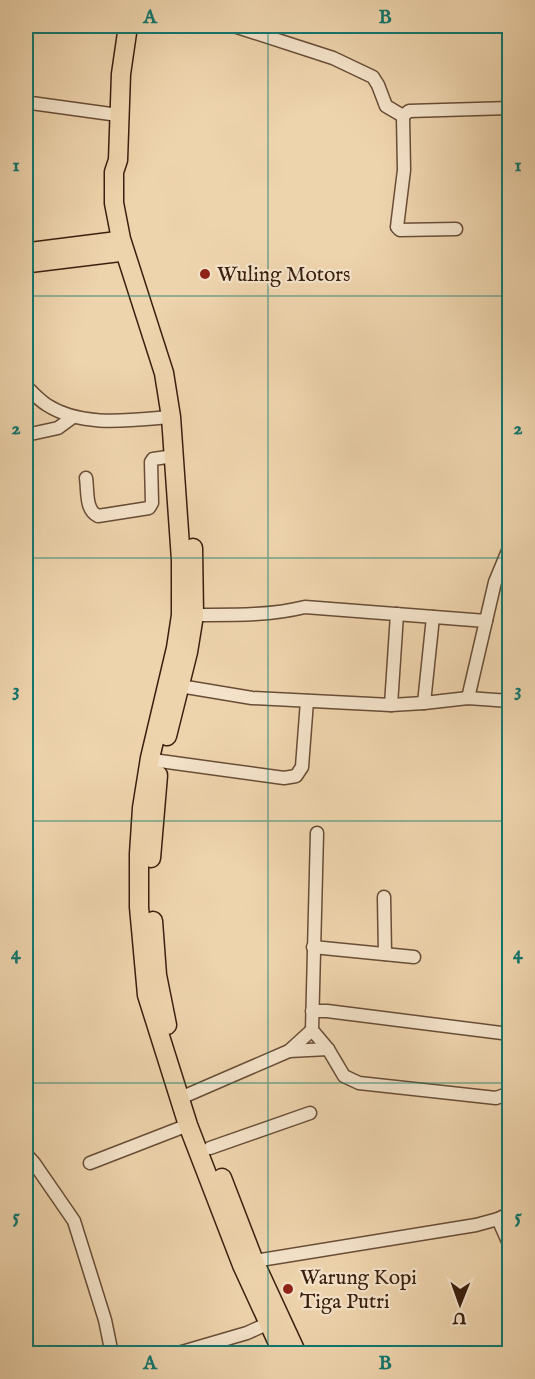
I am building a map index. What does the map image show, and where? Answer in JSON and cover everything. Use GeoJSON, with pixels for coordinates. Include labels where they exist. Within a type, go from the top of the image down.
{"type":"FeatureCollection","features":[{"type":"Feature","properties":{"kind":"highway"},"geometry":{"type":"LineString","coordinates":[[128,26],[121,74],[118,160],[122,172],[128,245],[164,373],[171,417],[181,560],[181,615],[173,685],[139,854],[139,907],[144,970],[153,1018],[184,1096],[210,1148],[269,1323],[283,1353]]}},
{"type":"Feature","properties":{"kind":"highway"},"geometry":{"type":"LineString","coordinates":[[128,245],[176,372],[182,414],[193,551],[194,615],[188,652],[173,685]]}},
{"type":"Feature","properties":{"kind":"highway"},"geometry":{"type":"LineString","coordinates":[[184,1096],[188,1125],[248,1263],[297,1353]]}},
{"type":"Feature","properties":{"kind":"main road"},"geometry":{"type":"LineString","coordinates":[[26,251],[128,245]]}},
{"type":"Feature","properties":{"kind":"main road"},"geometry":{"type":"LineString","coordinates":[[26,265],[128,245]]}},
{"type":"Feature","properties":{"kind":"street"},"geometry":{"type":"LineString","coordinates":[[234,26],[333,58],[373,77],[386,106],[403,116]]}},
{"type":"Feature","properties":{"kind":"street"},"geometry":{"type":"LineString","coordinates":[[31,103],[118,115]]}},
{"type":"Feature","properties":{"kind":"street"},"geometry":{"type":"LineString","coordinates":[[403,116],[409,111],[510,108]]}},
{"type":"Feature","properties":{"kind":"street"},"geometry":{"type":"LineString","coordinates":[[403,116],[404,170],[397,227],[400,230],[456,229]]}},
{"type":"Feature","properties":{"kind":"street"},"geometry":{"type":"LineString","coordinates":[[26,386],[46,405],[73,417],[123,421],[171,417]]}},
{"type":"Feature","properties":{"kind":"street"},"geometry":{"type":"LineString","coordinates":[[26,435],[58,428],[73,417]]}},
{"type":"Feature","properties":{"kind":"street"},"geometry":{"type":"LineString","coordinates":[[86,478],[90,510],[98,516],[149,508],[152,503],[150,462],[153,459],[174,456]]}},
{"type":"Feature","properties":{"kind":"street"},"geometry":{"type":"LineString","coordinates":[[468,698],[495,582],[510,546]]}},
{"type":"Feature","properties":{"kind":"street"},"geometry":{"type":"LineString","coordinates":[[194,615],[256,615],[304,607],[486,621]]}},
{"type":"Feature","properties":{"kind":"street"},"geometry":{"type":"LineString","coordinates":[[391,705],[397,614]]}},
{"type":"Feature","properties":{"kind":"street"},"geometry":{"type":"LineString","coordinates":[[424,704],[433,617]]}},
{"type":"Feature","properties":{"kind":"street"},"geometry":{"type":"LineString","coordinates":[[173,685],[252,698],[391,705],[424,704],[468,698],[510,701]]}},
{"type":"Feature","properties":{"kind":"street"},"geometry":{"type":"LineString","coordinates":[[155,772],[284,778],[296,776],[302,767],[307,701]]}},
{"type":"Feature","properties":{"kind":"street"},"geometry":{"type":"LineString","coordinates":[[317,833],[312,1030],[328,1049],[344,1076],[359,1083],[496,1098],[510,1093]]}},
{"type":"Feature","properties":{"kind":"street"},"geometry":{"type":"LineString","coordinates":[[384,897],[385,954]]}},
{"type":"Feature","properties":{"kind":"street"},"geometry":{"type":"LineString","coordinates":[[313,947],[414,957]]}},
{"type":"Feature","properties":{"kind":"street"},"geometry":{"type":"LineString","coordinates":[[312,1011],[510,1034]]}},
{"type":"Feature","properties":{"kind":"street"},"geometry":{"type":"LineString","coordinates":[[289,1052],[312,1030]]}},
{"type":"Feature","properties":{"kind":"street"},"geometry":{"type":"LineString","coordinates":[[184,1096],[289,1052],[328,1049]]}},
{"type":"Feature","properties":{"kind":"street"},"geometry":{"type":"LineString","coordinates":[[210,1148],[310,1113]]}},
{"type":"Feature","properties":{"kind":"street"},"geometry":{"type":"LineString","coordinates":[[90,1163],[188,1125]]}},
{"type":"Feature","properties":{"kind":"street"},"geometry":{"type":"LineString","coordinates":[[26,1154],[74,1221],[105,1320],[112,1353]]}},
{"type":"Feature","properties":{"kind":"street"},"geometry":{"type":"LineString","coordinates":[[248,1263],[476,1225],[504,1216],[510,1246]]}},
{"type":"Feature","properties":{"kind":"street"},"geometry":{"type":"LineString","coordinates":[[175,1353],[247,1333],[269,1323]]}},
{"type":"Feature","properties":{"kind":"place","name":"Wuling Motors"},"geometry":{"type":"Point","coordinates":[205,274]}},
{"type":"Feature","properties":{"kind":"place","name":"Warung Kopi Tiga Putri"},"geometry":{"type":"Point","coordinates":[288,1289]}}]}
